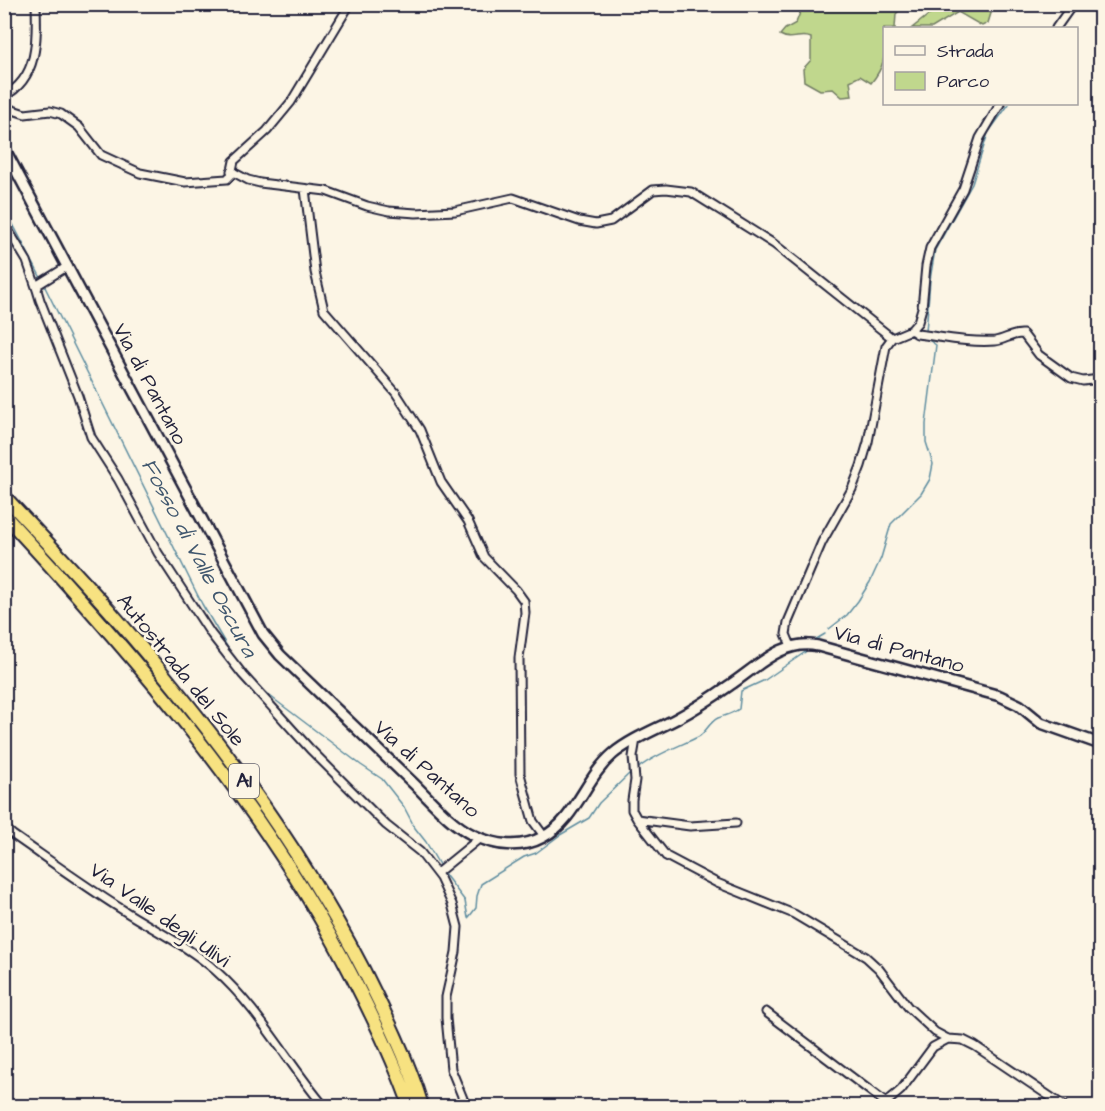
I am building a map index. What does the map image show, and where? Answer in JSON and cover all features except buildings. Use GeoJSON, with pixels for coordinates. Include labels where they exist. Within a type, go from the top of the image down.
{"type":"FeatureCollection","features":[{"type":"Feature","properties":{"kind":"highway","name":"Autostrada del Sole"},"geometry":{"type":"LineString","coordinates":[[4,496],[109,610],[200,721],[278,828],[339,924],[388,1018],[422,1107]]}},
{"type":"Feature","properties":{"kind":"highway","name":"Autostrada del Sole"},"geometry":{"type":"LineString","coordinates":[[4,515],[100,619],[190,728],[269,835],[333,940],[375,1021],[410,1107]]}},
{"type":"Feature","properties":{"kind":"street"},"geometry":{"type":"LineString","coordinates":[[4,96],[19,86],[31,66],[37,41],[36,4]]}},
{"type":"Feature","properties":{"kind":"street"},"geometry":{"type":"LineString","coordinates":[[4,107],[26,114],[58,112],[77,125],[101,155],[147,175],[179,182],[228,179],[233,162],[267,131],[293,98],[350,4]]}},
{"type":"Feature","properties":{"kind":"street"},"geometry":{"type":"LineString","coordinates":[[1057,27],[1073,4]]}},
{"type":"Feature","properties":{"kind":"street"},"geometry":{"type":"LineString","coordinates":[[791,646],[786,634],[788,622],[822,542],[852,489],[866,453],[885,350],[892,338],[911,330],[918,322],[930,248],[963,189],[978,143],[999,105]]}},
{"type":"Feature","properties":{"kind":"street","name":"Via di Pantano"},"geometry":{"type":"LineString","coordinates":[[4,148],[266,638],[280,655],[454,822],[480,838],[498,843],[515,844],[530,842],[544,836],[566,818],[605,762],[618,750],[686,713],[780,651],[804,644],[1000,696],[1016,703],[1041,723],[1101,744]]}},
{"type":"Feature","properties":{"kind":"street"},"geometry":{"type":"LineString","coordinates":[[231,171],[243,178],[260,183],[330,192],[376,209],[404,213],[455,211],[513,198],[582,222],[596,224],[611,221],[651,190],[661,188],[691,192],[771,242],[892,338]]}},
{"type":"Feature","properties":{"kind":"street"},"geometry":{"type":"LineString","coordinates":[[305,189],[314,266],[324,310],[396,393],[420,430],[441,482],[468,521],[484,557],[524,601],[525,613],[519,658],[520,778],[534,823],[544,836]]}},
{"type":"Feature","properties":{"kind":"street"},"geometry":{"type":"LineString","coordinates":[[4,223],[25,256],[49,328],[78,396],[91,437],[118,479],[158,553],[211,634],[243,675],[310,749],[386,825],[420,852],[437,873],[451,901],[458,927],[456,952],[446,998],[446,1018],[451,1070],[466,1107]]}},
{"type":"Feature","properties":{"kind":"street"},"geometry":{"type":"LineString","coordinates":[[37,290],[42,281],[68,267]]}},
{"type":"Feature","properties":{"kind":"street"},"geometry":{"type":"LineString","coordinates":[[911,330],[917,334],[976,341],[1001,340],[1023,334],[1040,355],[1071,378],[1083,381],[1101,379]]}},
{"type":"Feature","properties":{"kind":"street"},"geometry":{"type":"LineString","coordinates":[[636,739],[633,752],[635,780],[632,805],[637,819],[665,854],[675,862],[721,885],[789,912],[869,959],[913,1012],[935,1032],[948,1039],[963,1040],[978,1047],[1064,1107]]}},
{"type":"Feature","properties":{"kind":"street"},"geometry":{"type":"LineString","coordinates":[[637,819],[692,826],[736,823]]}},
{"type":"Feature","properties":{"kind":"street","name":"Via Valle degli Ulivi"},"geometry":{"type":"LineString","coordinates":[[4,827],[104,899],[161,932],[214,969],[241,996],[299,1077],[324,1107]]}},
{"type":"Feature","properties":{"kind":"street"},"geometry":{"type":"LineString","coordinates":[[437,873],[480,838]]}},
{"type":"Feature","properties":{"kind":"street"},"geometry":{"type":"LineString","coordinates":[[766,1012],[884,1105],[902,1088],[933,1047],[948,1039]]}},
{"type":"Feature","properties":{"kind":"green space"},"geometry":{"type":"Polygon","coordinates":[[[941,4],[998,5],[992,10],[988,23],[982,26],[958,12],[934,27],[913,27],[941,4]]]}},
{"type":"Feature","properties":{"kind":"green space"},"geometry":{"type":"Polygon","coordinates":[[[803,5],[904,5],[896,14],[895,27],[883,27],[883,63],[876,76],[871,83],[860,76],[850,81],[852,96],[842,97],[833,89],[820,90],[804,81],[803,69],[811,60],[811,38],[803,36],[788,38],[780,35],[796,23],[803,5]]]}},
{"type":"Feature","properties":{"kind":"waterway"},"geometry":{"type":"LineString","coordinates":[[926,332],[935,250],[972,184],[988,133],[1008,105]]}},
{"type":"Feature","properties":{"kind":"waterway","name":"Fosso di Valle Oscura"},"geometry":{"type":"LineString","coordinates":[[4,207],[41,278]]}},
{"type":"Feature","properties":{"kind":"waterway","name":"Fosso di Valle Oscura"},"geometry":{"type":"LineString","coordinates":[[43,283],[202,604],[232,655]]}},
{"type":"Feature","properties":{"kind":"waterway"},"geometry":{"type":"LineString","coordinates":[[829,629],[847,615],[858,601],[881,558],[891,524],[921,494],[930,479],[933,464],[926,442],[926,424],[936,345],[927,339]]}},
{"type":"Feature","properties":{"kind":"waterway"},"geometry":{"type":"LineString","coordinates":[[813,641],[825,634]]}},
{"type":"Feature","properties":{"kind":"waterway"},"geometry":{"type":"LineString","coordinates":[[637,769],[659,755],[698,737],[715,720],[739,709],[741,691],[765,680],[811,648]]}},
{"type":"Feature","properties":{"kind":"waterway","name":"Fosso di Valle Oscura"},"geometry":{"type":"LineString","coordinates":[[258,687],[382,779],[404,807],[441,868]]}},
{"type":"Feature","properties":{"kind":"waterway"},"geometry":{"type":"LineString","coordinates":[[469,917],[476,908],[481,884],[524,857],[536,853],[589,818],[599,803],[630,773]]}},
{"type":"Feature","properties":{"kind":"waterway","name":"Fosso di Valle Oscura"},"geometry":{"type":"LineString","coordinates":[[443,872],[465,901],[468,918]]}}]}
